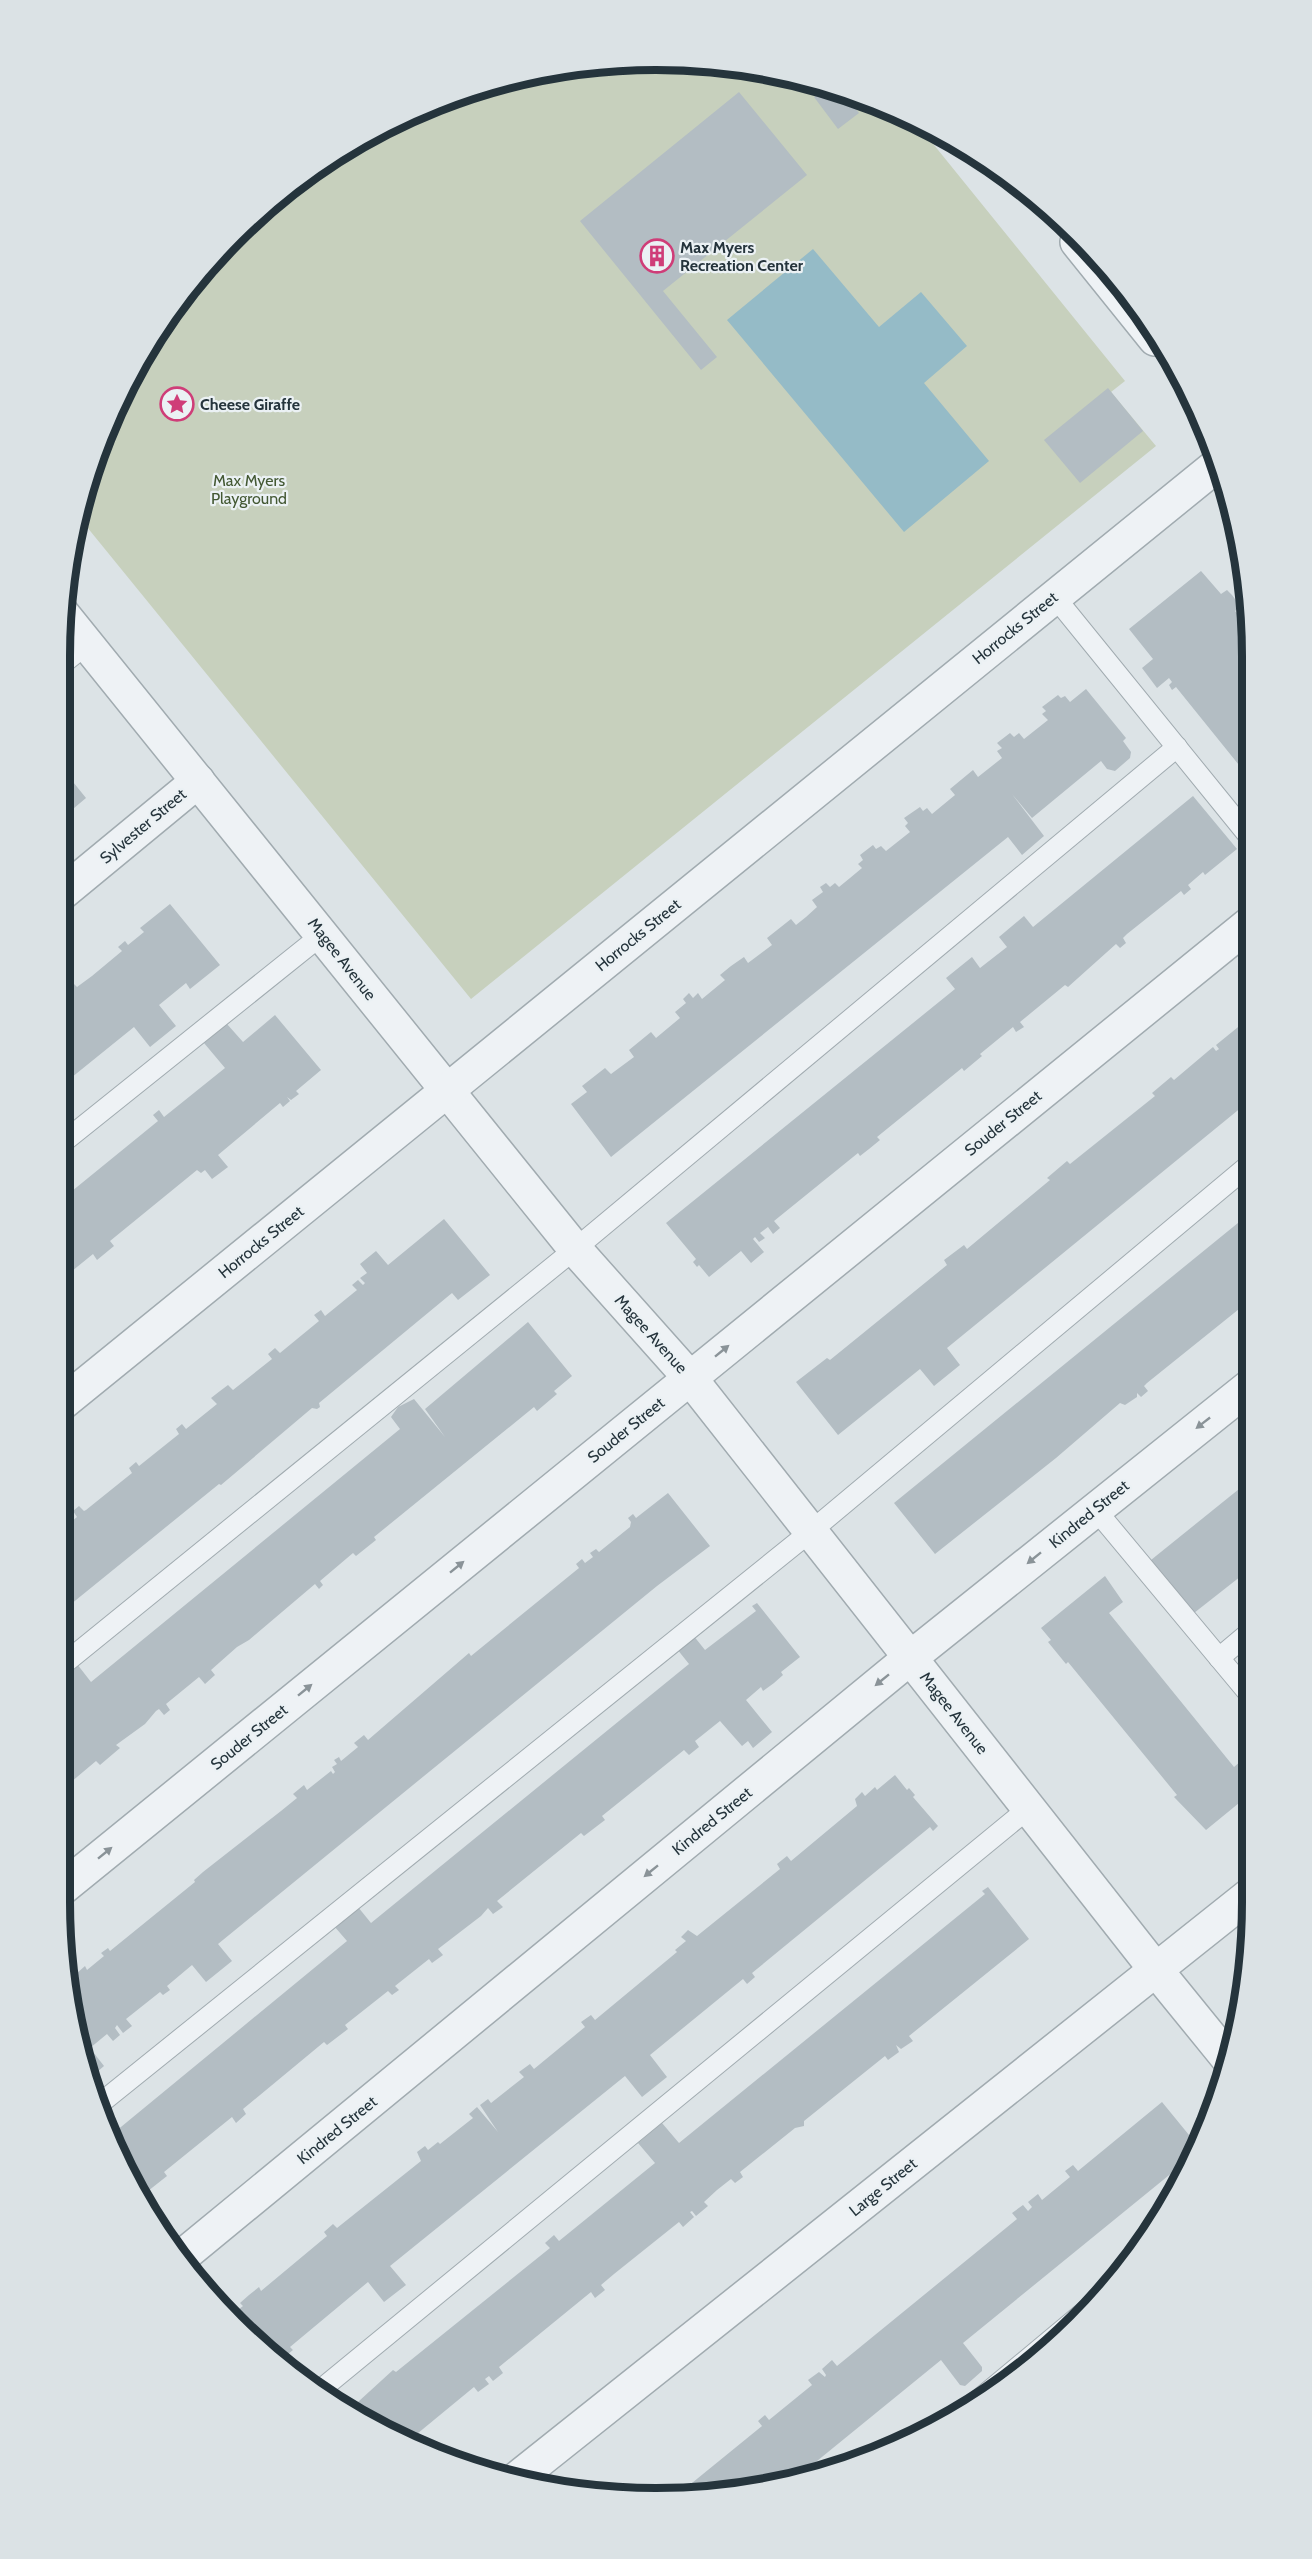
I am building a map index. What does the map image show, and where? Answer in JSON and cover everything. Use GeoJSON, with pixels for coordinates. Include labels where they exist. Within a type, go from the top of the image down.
{"type":"FeatureCollection","features":[{"type":"Feature","properties":{"kind":"street","name":"Horrocks Street"},"geometry":{"type":"LineString","coordinates":[[70,1398],[1211,470]]}},
{"type":"Feature","properties":{"kind":"street","name":"Magee Avenue"},"geometry":{"type":"LineString","coordinates":[[72,626],[323,934],[446,1092],[574,1249],[690,1377],[1155,1970],[1223,2052]]}},
{"type":"Feature","properties":{"kind":"street","name":"Sylvester Street"},"geometry":{"type":"LineString","coordinates":[[70,887],[198,781]]}},
{"type":"Feature","properties":{"kind":"street","name":"Souder Street"},"geometry":{"type":"LineString","coordinates":[[70,1882],[1242,930]]}},
{"type":"Feature","properties":{"kind":"street","name":"Kindred Street"},"geometry":{"type":"LineString","coordinates":[[187,2253],[910,1658],[1242,1393]]}},
{"type":"Feature","properties":{"kind":"street","name":"Large Street"},"geometry":{"type":"LineString","coordinates":[[524,2473],[1242,1901]]}},
{"type":"Feature","properties":{"kind":"lane"},"geometry":{"type":"LineString","coordinates":[[1054,596],[1242,828]]}},
{"type":"Feature","properties":{"kind":"lane"},"geometry":{"type":"LineString","coordinates":[[70,658],[87,644]]}},
{"type":"Feature","properties":{"kind":"lane"},"geometry":{"type":"LineString","coordinates":[[70,1659],[574,1249],[1177,747]]}},
{"type":"Feature","properties":{"kind":"lane"},"geometry":{"type":"LineString","coordinates":[[70,1137],[323,934]]}},
{"type":"Feature","properties":{"kind":"lane"},"geometry":{"type":"LineString","coordinates":[[105,2100],[810,1532],[1242,1170]]}},
{"type":"Feature","properties":{"kind":"lane"},"geometry":{"type":"LineString","coordinates":[[1095,1509],[1242,1685]]}},
{"type":"Feature","properties":{"kind":"lane"},"geometry":{"type":"LineString","coordinates":[[1219,1658],[1242,1639]]}},
{"type":"Feature","properties":{"kind":"lane"},"geometry":{"type":"LineString","coordinates":[[325,2386],[1029,1808]]}},
{"type":"Feature","properties":{"kind":"green space","name":"Max Myers Playground"},"geometry":{"type":"Polygon","coordinates":[[[656,70],[694,72],[770,82],[808,90],[880,115],[915,131],[928,138],[1125,381],[1111,392],[1156,446],[471,999],[86,525],[102,468],[131,397],[149,363],[191,300],[242,242],[270,216],[300,191],[363,149],[432,115],[468,102],[504,90],[580,76],[656,70]]]}},
{"type":"Feature","properties":{"kind":"water"},"geometry":{"type":"Polygon","coordinates":[[[813,249],[879,327],[921,292],[967,346],[924,383],[989,461],[904,532],[727,320],[813,249]]]}},
{"type":"Feature","properties":{"kind":"building","name":"Max Myers Recreation Center"},"geometry":{"type":"Polygon","coordinates":[[[739,92],[807,175],[663,291],[717,357],[701,370],[580,221],[739,92]]]}},
{"type":"Feature","properties":{"kind":"building"},"geometry":{"type":"Polygon","coordinates":[[[819,94],[844,102],[853,105],[859,113],[838,129],[814,97],[819,94]]]}},
{"type":"Feature","properties":{"kind":"building"},"geometry":{"type":"Polygon","coordinates":[[[1108,388],[1143,431],[1080,483],[1044,440],[1108,388]]]}},
{"type":"Feature","properties":{"kind":"building"},"geometry":{"type":"Polygon","coordinates":[[[1201,571],[1221,594],[1227,590],[1232,595],[1239,604],[1235,611],[1240,618],[1242,769],[1176,687],[1172,690],[1169,685],[1172,682],[1169,678],[1157,688],[1142,668],[1153,659],[1129,629],[1201,571]]]}},
{"type":"Feature","properties":{"kind":"building"},"geometry":{"type":"Polygon","coordinates":[[[1086,689],[1126,738],[1123,741],[1131,752],[1130,758],[1115,771],[1107,769],[1101,761],[1032,818],[1012,794],[1044,836],[1022,855],[1008,837],[611,1157],[571,1104],[587,1092],[582,1086],[605,1068],[611,1074],[634,1057],[629,1050],[651,1032],[656,1038],[680,1018],[675,1012],[686,1003],[683,999],[689,993],[693,998],[698,993],[702,999],[725,980],[720,975],[731,966],[744,957],[748,963],[772,945],[767,938],[791,919],[796,925],[806,917],[817,907],[812,900],[823,892],[820,887],[826,883],[830,887],[835,883],[839,887],[862,868],[858,864],[863,860],[860,855],[873,845],[876,849],[881,846],[886,851],[910,832],[905,826],[908,823],[904,818],[920,807],[923,811],[927,808],[932,814],[955,795],[950,789],[973,770],[978,777],[1002,758],[997,751],[1002,748],[997,743],[1010,733],[1014,737],[1019,733],[1024,739],[1048,720],[1042,714],[1046,711],[1042,707],[1058,695],[1061,698],[1065,696],[1070,702],[1086,689]]]}},
{"type":"Feature","properties":{"kind":"building"},"geometry":{"type":"Polygon","coordinates":[[[70,778],[86,798],[70,811],[70,778]]]}},
{"type":"Feature","properties":{"kind":"building"},"geometry":{"type":"Polygon","coordinates":[[[1193,796],[1237,849],[1205,875],[1203,872],[1188,885],[1191,889],[1184,895],[1181,891],[1127,934],[1123,938],[1126,943],[1120,948],[1116,944],[1068,987],[1065,985],[1020,1022],[1024,1027],[1016,1032],[1013,1027],[980,1054],[982,1056],[964,1071],[962,1068],[877,1137],[880,1140],[869,1149],[860,1156],[858,1153],[774,1221],[780,1228],[773,1234],[768,1227],[760,1233],[765,1238],[759,1242],[755,1237],[753,1239],[764,1252],[751,1263],[741,1251],[709,1277],[699,1265],[697,1267],[693,1262],[696,1259],[666,1223],[955,989],[946,978],[972,957],[980,968],[1007,947],[999,937],[1024,916],[1033,927],[1193,796]]]}},
{"type":"Feature","properties":{"kind":"building"},"geometry":{"type":"Polygon","coordinates":[[[170,904],[220,965],[190,989],[186,983],[159,1005],[176,1026],[150,1047],[134,1027],[70,1079],[70,986],[73,983],[77,987],[92,976],[122,951],[118,947],[125,941],[128,945],[144,932],[140,928],[170,904]]]}},
{"type":"Feature","properties":{"kind":"building"},"geometry":{"type":"Polygon","coordinates":[[[275,1015],[321,1070],[296,1091],[299,1094],[291,1100],[287,1097],[290,1101],[283,1107],[280,1103],[218,1155],[228,1167],[212,1179],[205,1170],[201,1173],[197,1170],[110,1241],[114,1246],[97,1260],[93,1254],[70,1273],[70,1193],[158,1121],[153,1115],[159,1110],[164,1117],[225,1068],[204,1043],[227,1024],[243,1042],[275,1015]]]}},
{"type":"Feature","properties":{"kind":"building"},"geometry":{"type":"Polygon","coordinates":[[[1242,1024],[1242,1107],[947,1348],[960,1365],[934,1386],[920,1369],[838,1435],[796,1382],[827,1358],[830,1360],[947,1265],[944,1260],[964,1245],[967,1249],[1050,1180],[1047,1178],[1067,1161],[1070,1164],[1155,1096],[1152,1093],[1171,1077],[1174,1080],[1213,1047],[1216,1051],[1219,1049],[1216,1045],[1242,1024]]]}},
{"type":"Feature","properties":{"kind":"building"},"geometry":{"type":"Polygon","coordinates":[[[444,1219],[490,1275],[458,1300],[452,1293],[319,1403],[320,1407],[312,1408],[221,1485],[219,1484],[70,1605],[70,1523],[77,1517],[73,1511],[79,1506],[84,1511],[86,1510],[132,1473],[129,1468],[136,1462],[139,1466],[179,1434],[176,1429],[182,1424],[186,1429],[217,1404],[211,1398],[228,1385],[233,1390],[272,1359],[268,1354],[275,1348],[280,1353],[319,1321],[314,1315],[321,1310],[325,1316],[357,1290],[352,1285],[358,1280],[363,1285],[365,1283],[360,1278],[367,1273],[360,1264],[376,1251],[388,1265],[444,1219]]]}},
{"type":"Feature","properties":{"kind":"building"},"geometry":{"type":"Polygon","coordinates":[[[1242,1220],[1242,1307],[1147,1383],[1144,1386],[1148,1391],[1141,1397],[1137,1393],[1137,1397],[1125,1405],[1120,1403],[1056,1458],[935,1554],[894,1503],[1242,1220]]]}},
{"type":"Feature","properties":{"kind":"building"},"geometry":{"type":"Polygon","coordinates":[[[528,1322],[572,1376],[554,1391],[557,1394],[537,1411],[534,1407],[374,1537],[376,1540],[356,1556],[353,1553],[320,1581],[323,1585],[319,1589],[315,1584],[249,1640],[237,1647],[211,1670],[215,1675],[205,1684],[199,1677],[166,1704],[170,1710],[164,1715],[159,1709],[156,1711],[145,1724],[116,1745],[120,1748],[100,1765],[96,1761],[70,1783],[70,1670],[77,1664],[91,1682],[400,1429],[391,1417],[398,1407],[414,1399],[445,1437],[425,1409],[528,1322]]]}},
{"type":"Feature","properties":{"kind":"building"},"geometry":{"type":"Polygon","coordinates":[[[1242,1487],[1242,1575],[1194,1613],[1151,1560],[1242,1487]]]}},
{"type":"Feature","properties":{"kind":"building"},"geometry":{"type":"Polygon","coordinates":[[[668,1493],[710,1546],[657,1586],[218,1944],[232,1961],[206,1982],[192,1965],[167,1986],[170,1990],[163,1995],[160,1992],[126,2019],[132,2026],[123,2033],[117,2025],[115,2028],[120,2035],[113,2041],[107,2034],[90,2048],[104,2066],[96,2073],[82,2017],[76,1979],[79,1977],[76,1974],[85,1966],[87,1970],[104,1956],[101,1953],[108,1948],[110,1951],[195,1882],[194,1880],[203,1872],[297,1798],[293,1794],[304,1785],[307,1790],[331,1771],[333,1774],[335,1772],[332,1767],[337,1764],[334,1760],[339,1757],[341,1761],[358,1747],[354,1743],[364,1735],[368,1740],[469,1653],[471,1656],[579,1568],[576,1564],[582,1559],[585,1563],[593,1557],[590,1553],[596,1549],[599,1552],[630,1527],[631,1522],[628,1518],[633,1514],[636,1518],[668,1493]]]}},
{"type":"Feature","properties":{"kind":"building"},"geometry":{"type":"Polygon","coordinates":[[[1105,1576],[1123,1602],[1109,1613],[1234,1767],[1242,1760],[1242,1801],[1206,1830],[1174,1797],[1177,1795],[1068,1662],[1066,1664],[1048,1642],[1051,1640],[1041,1628],[1105,1576]]]}},
{"type":"Feature","properties":{"kind":"building"},"geometry":{"type":"Polygon","coordinates":[[[757,1603],[800,1657],[781,1672],[783,1675],[774,1683],[763,1691],[761,1687],[746,1700],[772,1732],[753,1748],[748,1741],[742,1746],[720,1721],[695,1741],[699,1747],[689,1755],[684,1750],[602,1816],[605,1820],[584,1836],[581,1833],[497,1901],[503,1907],[493,1914],[488,1908],[438,1949],[443,1955],[432,1963],[429,1959],[395,1986],[399,1990],[392,1995],[388,1991],[345,2025],[348,2029],[327,2045],[324,2042],[243,2109],[246,2114],[236,2123],[232,2117],[164,2172],[167,2176],[148,2191],[144,2188],[117,2131],[347,1941],[334,1926],[358,1907],[371,1923],[689,1664],[677,1649],[693,1635],[705,1650],[756,1611],[752,1606],[757,1603]]]}},
{"type":"Feature","properties":{"kind":"building"},"geometry":{"type":"Polygon","coordinates":[[[895,1775],[907,1790],[909,1788],[915,1795],[913,1797],[938,1826],[933,1831],[930,1827],[752,1973],[755,1977],[747,1984],[743,1979],[650,2055],[667,2077],[642,2097],[625,2076],[390,2266],[406,2285],[384,2302],[368,2282],[290,2347],[293,2350],[286,2356],[236,2311],[243,2306],[240,2303],[249,2295],[259,2287],[261,2291],[327,2236],[324,2232],[333,2224],[337,2228],[421,2161],[417,2152],[425,2146],[428,2150],[438,2142],[440,2144],[473,2118],[469,2114],[477,2107],[498,2132],[480,2105],[488,2099],[491,2103],[524,2077],[519,2072],[530,2064],[534,2069],[585,2027],[581,2022],[591,2015],[595,2020],[677,1952],[675,1950],[686,1941],[681,1937],[688,1930],[697,1936],[780,1869],[777,1864],[787,1856],[791,1861],[857,1806],[855,1799],[862,1792],[865,1796],[875,1787],[877,1790],[895,1775]]]}},
{"type":"Feature","properties":{"kind":"building"},"geometry":{"type":"Polygon","coordinates":[[[988,1887],[1029,1939],[909,2036],[913,2041],[901,2049],[896,2045],[899,2052],[888,2060],[885,2056],[804,2121],[804,2126],[795,2128],[740,2172],[743,2177],[735,2183],[731,2179],[717,2190],[704,2202],[708,2206],[696,2216],[692,2211],[690,2212],[694,2217],[683,2227],[679,2222],[614,2274],[601,2285],[605,2290],[595,2298],[591,2292],[499,2367],[503,2373],[493,2381],[489,2376],[485,2379],[489,2384],[478,2392],[474,2387],[414,2436],[355,2405],[393,2370],[396,2372],[550,2248],[545,2243],[554,2235],[559,2241],[655,2163],[638,2143],[662,2123],[679,2143],[985,1894],[982,1891],[988,1887]]]}},
{"type":"Feature","properties":{"kind":"building"},"geometry":{"type":"Polygon","coordinates":[[[1162,2102],[1192,2138],[1178,2168],[963,2343],[982,2367],[982,2371],[965,2386],[960,2385],[941,2360],[807,2469],[732,2483],[687,2487],[762,2426],[758,2421],[765,2415],[769,2420],[812,2385],[808,2380],[819,2372],[825,2377],[822,2369],[832,2360],[837,2366],[1017,2219],[1012,2213],[1023,2205],[1028,2211],[1032,2207],[1028,2202],[1038,2194],[1042,2200],[1070,2177],[1065,2171],[1073,2165],[1078,2171],[1162,2102]]]}},
{"type":"Feature","properties":{"kind":"place","name":"Max Myers Recreation Center"},"geometry":{"type":"Point","coordinates":[657,256]}},
{"type":"Feature","properties":{"kind":"place","name":"Cheese Giraffe"},"geometry":{"type":"Point","coordinates":[177,404]}}]}
